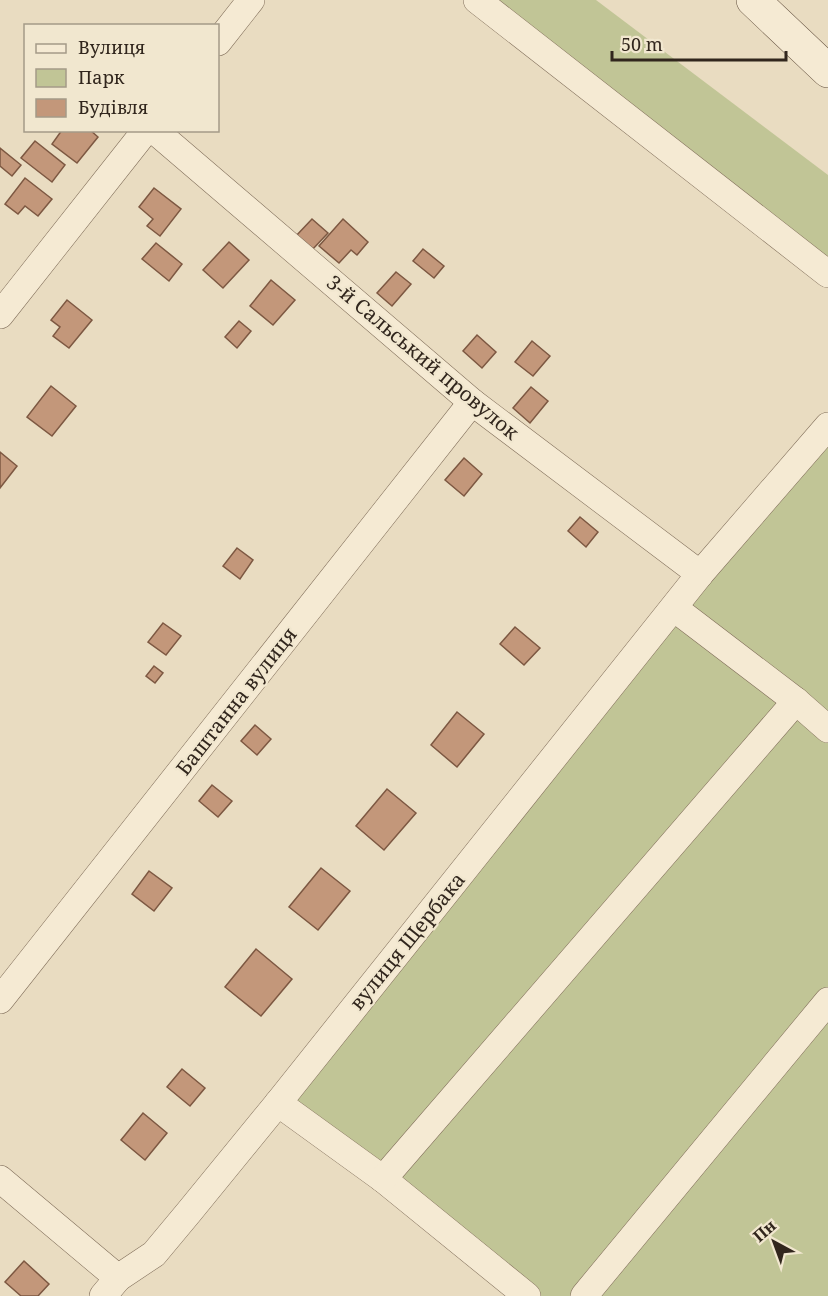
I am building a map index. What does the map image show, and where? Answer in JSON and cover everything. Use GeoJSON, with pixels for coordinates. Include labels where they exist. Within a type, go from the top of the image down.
{"type":"FeatureCollection","features":[{"type":"Feature","properties":{"kind":"street"},"geometry":{"type":"LineString","coordinates":[[219,41],[251,0]]}},
{"type":"Feature","properties":{"kind":"street"},"geometry":{"type":"LineString","coordinates":[[477,0],[828,274]]}},
{"type":"Feature","properties":{"kind":"street"},"geometry":{"type":"LineString","coordinates":[[753,0],[828,71]]}},
{"type":"Feature","properties":{"kind":"street"},"geometry":{"type":"LineString","coordinates":[[0,315],[144,132]]}},
{"type":"Feature","properties":{"kind":"street","name":"3-й Сальський провулок"},"geometry":{"type":"LineString","coordinates":[[156,132],[472,402],[700,574]]}},
{"type":"Feature","properties":{"kind":"street","name":"Баштанна вулиця"},"geometry":{"type":"LineString","coordinates":[[0,1000],[472,402]]}},
{"type":"Feature","properties":{"kind":"street","name":"вулиця Щербака"},"geometry":{"type":"LineString","coordinates":[[110,1287],[154,1254],[278,1103],[700,574],[828,426]]}},
{"type":"Feature","properties":{"kind":"street"},"geometry":{"type":"LineString","coordinates":[[674,608],[796,701],[828,729]]}},
{"type":"Feature","properties":{"kind":"street"},"geometry":{"type":"LineString","coordinates":[[383,1179],[796,701]]}},
{"type":"Feature","properties":{"kind":"street"},"geometry":{"type":"LineString","coordinates":[[584,1296],[828,1001]]}},
{"type":"Feature","properties":{"kind":"street"},"geometry":{"type":"LineString","coordinates":[[278,1103],[383,1179],[527,1296]]}},
{"type":"Feature","properties":{"kind":"street"},"geometry":{"type":"LineString","coordinates":[[0,1179],[110,1287]]}},
{"type":"Feature","properties":{"kind":"green space"},"geometry":{"type":"Polygon","coordinates":[[[477,0],[596,0],[828,175],[828,274],[477,0]]]}},
{"type":"Feature","properties":{"kind":"green space"},"geometry":{"type":"Polygon","coordinates":[[[828,426],[828,1296],[527,1296],[278,1103],[828,426]]]}},
{"type":"Feature","properties":{"kind":"building"},"geometry":{"type":"Polygon","coordinates":[[[61,132],[92,132],[98,137],[77,163],[52,144],[61,132]]]}},
{"type":"Feature","properties":{"kind":"building"},"geometry":{"type":"Polygon","coordinates":[[[35,141],[65,165],[52,182],[21,158],[35,141]]]}},
{"type":"Feature","properties":{"kind":"building"},"geometry":{"type":"Polygon","coordinates":[[[0,148],[21,165],[12,176],[0,166],[0,148]]]}},
{"type":"Feature","properties":{"kind":"building"},"geometry":{"type":"Polygon","coordinates":[[[25,178],[52,199],[38,216],[25,206],[18,214],[5,204],[25,178]]]}},
{"type":"Feature","properties":{"kind":"building"},"geometry":{"type":"Polygon","coordinates":[[[154,188],[181,209],[160,236],[147,226],[153,219],[139,207],[154,188]]]}},
{"type":"Feature","properties":{"kind":"building"},"geometry":{"type":"Polygon","coordinates":[[[312,219],[328,233],[311,251],[295,237],[312,219]]]}},
{"type":"Feature","properties":{"kind":"building"},"geometry":{"type":"Polygon","coordinates":[[[343,219],[368,242],[357,255],[351,250],[339,263],[319,246],[343,219]]]}},
{"type":"Feature","properties":{"kind":"building"},"geometry":{"type":"Polygon","coordinates":[[[229,242],[249,260],[223,288],[203,270],[229,242]]]}},
{"type":"Feature","properties":{"kind":"building"},"geometry":{"type":"Polygon","coordinates":[[[156,243],[182,264],[169,281],[142,259],[156,243]]]}},
{"type":"Feature","properties":{"kind":"building"},"geometry":{"type":"Polygon","coordinates":[[[423,249],[444,266],[434,278],[413,261],[423,249]]]}},
{"type":"Feature","properties":{"kind":"building"},"geometry":{"type":"Polygon","coordinates":[[[396,272],[411,284],[392,306],[377,293],[396,272]]]}},
{"type":"Feature","properties":{"kind":"building"},"geometry":{"type":"Polygon","coordinates":[[[271,280],[295,300],[273,325],[250,306],[271,280]]]}},
{"type":"Feature","properties":{"kind":"building"},"geometry":{"type":"Polygon","coordinates":[[[67,300],[92,320],[69,348],[53,336],[60,327],[51,320],[67,300]]]}},
{"type":"Feature","properties":{"kind":"building"},"geometry":{"type":"Polygon","coordinates":[[[239,321],[251,331],[237,348],[225,337],[239,321]]]}},
{"type":"Feature","properties":{"kind":"building"},"geometry":{"type":"Polygon","coordinates":[[[477,335],[496,352],[482,368],[463,351],[477,335]]]}},
{"type":"Feature","properties":{"kind":"building"},"geometry":{"type":"Polygon","coordinates":[[[532,341],[550,356],[533,376],[515,362],[532,341]]]}},
{"type":"Feature","properties":{"kind":"building"},"geometry":{"type":"Polygon","coordinates":[[[51,386],[76,406],[52,436],[27,417],[51,386]]]}},
{"type":"Feature","properties":{"kind":"building"},"geometry":{"type":"Polygon","coordinates":[[[531,387],[548,401],[530,423],[513,408],[531,387]]]}},
{"type":"Feature","properties":{"kind":"building"},"geometry":{"type":"Polygon","coordinates":[[[0,452],[17,466],[0,488],[0,452]]]}},
{"type":"Feature","properties":{"kind":"building"},"geometry":{"type":"Polygon","coordinates":[[[464,458],[482,474],[464,496],[445,480],[464,458]]]}},
{"type":"Feature","properties":{"kind":"building"},"geometry":{"type":"Polygon","coordinates":[[[580,517],[598,532],[586,547],[568,531],[580,517]]]}},
{"type":"Feature","properties":{"kind":"building"},"geometry":{"type":"Polygon","coordinates":[[[237,548],[253,560],[240,579],[223,566],[237,548]]]}},
{"type":"Feature","properties":{"kind":"building"},"geometry":{"type":"Polygon","coordinates":[[[163,623],[181,636],[166,655],[148,642],[163,623]]]}},
{"type":"Feature","properties":{"kind":"building"},"geometry":{"type":"Polygon","coordinates":[[[515,627],[540,648],[524,665],[500,644],[515,627]]]}},
{"type":"Feature","properties":{"kind":"building"},"geometry":{"type":"Polygon","coordinates":[[[154,666],[163,673],[155,683],[146,676],[154,666]]]}},
{"type":"Feature","properties":{"kind":"building"},"geometry":{"type":"Polygon","coordinates":[[[457,712],[484,734],[457,767],[431,745],[457,712]]]}},
{"type":"Feature","properties":{"kind":"building"},"geometry":{"type":"Polygon","coordinates":[[[255,725],[271,739],[257,755],[241,741],[255,725]]]}},
{"type":"Feature","properties":{"kind":"building"},"geometry":{"type":"Polygon","coordinates":[[[212,785],[232,801],[218,817],[199,801],[212,785]]]}},
{"type":"Feature","properties":{"kind":"building"},"geometry":{"type":"Polygon","coordinates":[[[387,789],[416,813],[384,850],[356,826],[387,789]]]}},
{"type":"Feature","properties":{"kind":"building"},"geometry":{"type":"Polygon","coordinates":[[[321,868],[350,891],[318,930],[289,907],[321,868]]]}},
{"type":"Feature","properties":{"kind":"building"},"geometry":{"type":"Polygon","coordinates":[[[149,871],[172,888],[154,911],[132,894],[149,871]]]}},
{"type":"Feature","properties":{"kind":"building"},"geometry":{"type":"Polygon","coordinates":[[[256,949],[292,979],[261,1016],[225,987],[256,949]]]}},
{"type":"Feature","properties":{"kind":"building"},"geometry":{"type":"Polygon","coordinates":[[[182,1069],[205,1088],[190,1106],[167,1087],[182,1069]]]}},
{"type":"Feature","properties":{"kind":"building"},"geometry":{"type":"Polygon","coordinates":[[[143,1113],[167,1133],[145,1160],[121,1140],[143,1113]]]}},
{"type":"Feature","properties":{"kind":"building"},"geometry":{"type":"Polygon","coordinates":[[[24,1261],[49,1284],[38,1296],[21,1296],[5,1282],[24,1261]]]}}]}
